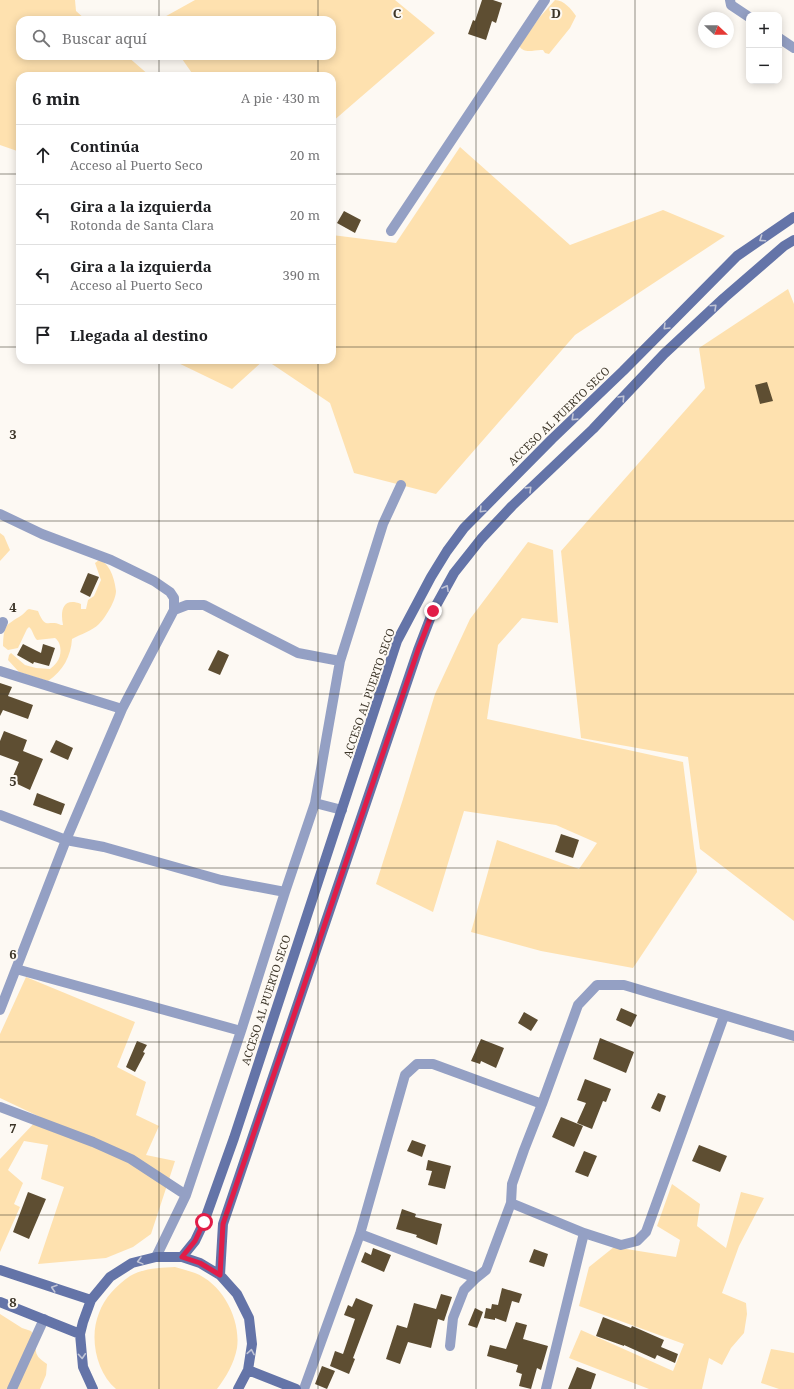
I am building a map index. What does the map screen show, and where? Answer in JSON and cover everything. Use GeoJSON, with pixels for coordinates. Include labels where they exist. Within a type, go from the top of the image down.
{"type":"FeatureCollection","features":[{"type":"Feature","properties":{"kind":"main road","name":"ACCESO AL PUERTO SECO"},"geometry":{"type":"LineString","coordinates":[[182,1257],[195,1241],[204,1222],[234,1138],[397,641],[431,577],[447,551],[464,528],[552,439],[737,256],[794,217]]}},
{"type":"Feature","properties":{"kind":"main road"},"geometry":{"type":"LineString","coordinates":[[220,1275],[223,1224],[418,650],[433,611],[454,573],[481,538],[512,506],[593,429],[664,354],[724,298],[784,246],[794,240]]}},
{"type":"Feature","properties":{"kind":"main road"},"geometry":{"type":"LineString","coordinates":[[93,1389],[83,1367],[80,1334],[82,1322],[91,1300],[110,1277],[132,1263],[156,1257],[182,1257],[200,1263],[220,1275],[237,1294],[249,1318],[252,1344],[248,1370],[238,1389]]}},
{"type":"Feature","properties":{"kind":"main road"},"geometry":{"type":"LineString","coordinates":[[0,1270],[91,1300]]}},
{"type":"Feature","properties":{"kind":"main road"},"geometry":{"type":"LineString","coordinates":[[0,1302],[80,1334]]}},
{"type":"Feature","properties":{"kind":"main road"},"geometry":{"type":"LineString","coordinates":[[248,1370],[296,1389]]}},
{"type":"Feature","properties":{"kind":"street"},"geometry":{"type":"LineString","coordinates":[[391,231],[545,0]]}},
{"type":"Feature","properties":{"kind":"street"},"geometry":{"type":"LineString","coordinates":[[730,0],[731,5],[746,15]]}},
{"type":"Feature","properties":{"kind":"street"},"geometry":{"type":"LineString","coordinates":[[782,40],[794,48]]}},
{"type":"Feature","properties":{"kind":"street"},"geometry":{"type":"LineString","coordinates":[[156,1257],[186,1195],[315,802],[340,661],[383,524],[401,484]]}},
{"type":"Feature","properties":{"kind":"street"},"geometry":{"type":"LineString","coordinates":[[0,514],[42,534],[111,560],[154,581],[170,592],[174,598],[174,610],[122,709],[66,840],[0,1010]]}},
{"type":"Feature","properties":{"kind":"street"},"geometry":{"type":"LineString","coordinates":[[174,610],[187,605],[204,605],[298,653],[340,661]]}},
{"type":"Feature","properties":{"kind":"street"},"geometry":{"type":"LineString","coordinates":[[0,671],[122,709]]}},
{"type":"Feature","properties":{"kind":"street"},"geometry":{"type":"LineString","coordinates":[[315,802],[342,810]]}},
{"type":"Feature","properties":{"kind":"street"},"geometry":{"type":"LineString","coordinates":[[0,815],[66,840],[104,848],[221,880],[285,892]]}},
{"type":"Feature","properties":{"kind":"street"},"geometry":{"type":"LineString","coordinates":[[16,969],[241,1031]]}},
{"type":"Feature","properties":{"kind":"street"},"geometry":{"type":"LineString","coordinates":[[450,1346],[453,1318],[464,1290],[486,1270],[511,1203],[512,1184],[578,1005],[597,985],[624,985],[794,1036]]}},
{"type":"Feature","properties":{"kind":"street"},"geometry":{"type":"LineString","coordinates":[[511,1203],[584,1233],[621,1245],[637,1241],[646,1232],[724,1016]]}},
{"type":"Feature","properties":{"kind":"street"},"geometry":{"type":"LineString","coordinates":[[304,1389],[360,1234],[405,1075],[417,1064],[433,1064],[542,1104]]}},
{"type":"Feature","properties":{"kind":"street"},"geometry":{"type":"LineString","coordinates":[[0,1107],[93,1142],[131,1159],[186,1195]]}},
{"type":"Feature","properties":{"kind":"street"},"geometry":{"type":"LineString","coordinates":[[546,1389],[584,1233]]}},
{"type":"Feature","properties":{"kind":"street"},"geometry":{"type":"LineString","coordinates":[[360,1234],[476,1278]]}},
{"type":"Feature","properties":{"kind":"street"},"geometry":{"type":"LineString","coordinates":[[12,1389],[44,1320]]}},
{"type":"Feature","properties":{"kind":"shaded area"},"geometry":{"type":"Polygon","coordinates":[[[0,0],[75,0],[76,11],[82,16],[16,16],[16,60],[132,60],[145,72],[16,72],[16,151],[0,145],[0,0]]]}},
{"type":"Feature","properties":{"kind":"shaded area"},"geometry":{"type":"Polygon","coordinates":[[[195,0],[395,0],[435,33],[336,119],[336,72],[191,72],[183,60],[336,60],[336,16],[166,16],[195,0]]]}},
{"type":"Feature","properties":{"kind":"shaded area"},"geometry":{"type":"Polygon","coordinates":[[[555,0],[564,3],[576,16],[570,28],[549,54],[545,53],[543,50],[527,51],[521,49],[519,46],[539,18],[555,0]]]}},
{"type":"Feature","properties":{"kind":"shaded area"},"geometry":{"type":"Polygon","coordinates":[[[460,147],[570,245],[663,210],[725,236],[575,335],[436,494],[354,473],[330,403],[272,364],[336,364],[336,236],[396,243],[460,147]]]}},
{"type":"Feature","properties":{"kind":"shaded area"},"geometry":{"type":"Polygon","coordinates":[[[788,289],[794,304],[794,921],[700,849],[688,757],[581,738],[561,551],[705,388],[699,348],[788,289]]]}},
{"type":"Feature","properties":{"kind":"shaded area"},"geometry":{"type":"Polygon","coordinates":[[[180,364],[260,364],[232,389],[180,364]]]}},
{"type":"Feature","properties":{"kind":"shaded area"},"geometry":{"type":"Polygon","coordinates":[[[0,533],[4,536],[10,550],[0,561],[0,533]]]}},
{"type":"Feature","properties":{"kind":"shaded area"},"geometry":{"type":"Polygon","coordinates":[[[528,542],[553,550],[558,623],[522,618],[498,645],[487,719],[683,762],[697,872],[633,968],[541,951],[471,932],[497,840],[579,869],[597,843],[556,825],[464,811],[433,912],[376,884],[435,694],[470,619],[528,542]]]}},
{"type":"Feature","properties":{"kind":"shaded area"},"geometry":{"type":"Polygon","coordinates":[[[99,560],[109,568],[113,577],[116,591],[116,595],[105,617],[93,629],[72,639],[70,651],[65,663],[58,673],[48,681],[19,672],[8,660],[11,653],[25,665],[36,668],[50,669],[59,659],[60,646],[55,638],[37,640],[29,627],[18,648],[8,650],[3,646],[6,626],[29,609],[38,611],[45,623],[57,623],[63,625],[62,614],[64,606],[70,602],[75,602],[81,604],[81,609],[86,609],[88,600],[94,596],[101,580],[95,563],[99,560]]]}},
{"type":"Feature","properties":{"kind":"shaded area"},"geometry":{"type":"Polygon","coordinates":[[[26,977],[135,1022],[117,1067],[146,1082],[136,1115],[159,1126],[146,1155],[175,1161],[151,1234],[133,1247],[106,1258],[38,1264],[64,1187],[41,1179],[48,1145],[24,1141],[8,1170],[23,1183],[14,1204],[20,1207],[0,1252],[0,1159],[40,1117],[0,1098],[0,1034],[26,977]]]}},
{"type":"Feature","properties":{"kind":"shaded area"},"geometry":{"type":"Polygon","coordinates":[[[672,1184],[700,1204],[697,1226],[726,1248],[741,1192],[764,1198],[739,1246],[722,1293],[746,1303],[747,1314],[744,1333],[731,1348],[722,1365],[709,1358],[702,1389],[649,1389],[569,1358],[581,1330],[673,1371],[684,1344],[579,1306],[589,1267],[614,1247],[676,1257],[680,1240],[657,1226],[672,1184]]]}},
{"type":"Feature","properties":{"kind":"shaded area"},"geometry":{"type":"Polygon","coordinates":[[[175,1267],[195,1273],[205,1278],[222,1294],[228,1304],[236,1326],[237,1337],[236,1354],[229,1370],[217,1389],[116,1389],[109,1382],[99,1364],[96,1354],[96,1322],[101,1307],[120,1283],[135,1273],[158,1268],[175,1267]]]}},
{"type":"Feature","properties":{"kind":"shaded area"},"geometry":{"type":"Polygon","coordinates":[[[0,1314],[22,1328],[31,1331],[37,1340],[36,1351],[38,1357],[47,1364],[46,1375],[40,1389],[0,1389],[0,1314]]]}},
{"type":"Feature","properties":{"kind":"shaded area"},"geometry":{"type":"Polygon","coordinates":[[[771,1349],[794,1353],[794,1389],[779,1389],[761,1383],[771,1349]]]}},
{"type":"Feature","properties":{"kind":"building"},"geometry":{"type":"Polygon","coordinates":[[[482,0],[493,0],[502,3],[496,23],[492,21],[486,40],[468,34],[473,20],[475,21],[482,0]]]}},
{"type":"Feature","properties":{"kind":"building"},"geometry":{"type":"Polygon","coordinates":[[[344,211],[361,220],[355,233],[337,223],[344,211]]]}},
{"type":"Feature","properties":{"kind":"building"},"geometry":{"type":"Polygon","coordinates":[[[767,382],[773,401],[760,404],[755,385],[767,382]]]}},
{"type":"Feature","properties":{"kind":"building"},"geometry":{"type":"Polygon","coordinates":[[[88,573],[99,577],[90,597],[80,592],[88,573]]]}},
{"type":"Feature","properties":{"kind":"building"},"geometry":{"type":"Polygon","coordinates":[[[23,644],[41,653],[43,644],[55,648],[49,666],[34,662],[33,664],[17,655],[23,644]]]}},
{"type":"Feature","properties":{"kind":"building"},"geometry":{"type":"Polygon","coordinates":[[[218,650],[229,655],[220,675],[208,670],[218,650]]]}},
{"type":"Feature","properties":{"kind":"building"},"geometry":{"type":"Polygon","coordinates":[[[0,683],[12,687],[8,696],[33,705],[28,719],[3,710],[0,716],[0,683]]]}},
{"type":"Feature","properties":{"kind":"building"},"geometry":{"type":"Polygon","coordinates":[[[4,731],[27,740],[23,751],[43,759],[30,790],[11,781],[19,762],[0,755],[0,741],[4,731]]]}},
{"type":"Feature","properties":{"kind":"building"},"geometry":{"type":"Polygon","coordinates":[[[56,740],[73,748],[68,760],[50,752],[56,740]]]}},
{"type":"Feature","properties":{"kind":"building"},"geometry":{"type":"Polygon","coordinates":[[[37,793],[65,804],[61,815],[33,805],[37,793]]]}},
{"type":"Feature","properties":{"kind":"building"},"geometry":{"type":"Polygon","coordinates":[[[561,834],[579,840],[573,858],[555,852],[561,834]]]}},
{"type":"Feature","properties":{"kind":"building"},"geometry":{"type":"Polygon","coordinates":[[[621,1008],[637,1015],[631,1027],[616,1020],[621,1008]]]}},
{"type":"Feature","properties":{"kind":"building"},"geometry":{"type":"Polygon","coordinates":[[[524,1012],[538,1020],[531,1031],[518,1023],[524,1012]]]}},
{"type":"Feature","properties":{"kind":"building"},"geometry":{"type":"Polygon","coordinates":[[[600,1038],[634,1052],[626,1073],[593,1059],[600,1038]]]}},
{"type":"Feature","properties":{"kind":"building"},"geometry":{"type":"Polygon","coordinates":[[[481,1039],[504,1048],[496,1068],[481,1061],[480,1064],[471,1061],[481,1039]]]}},
{"type":"Feature","properties":{"kind":"building"},"geometry":{"type":"Polygon","coordinates":[[[137,1041],[147,1045],[143,1052],[145,1053],[135,1072],[126,1067],[137,1041]]]}},
{"type":"Feature","properties":{"kind":"building"},"geometry":{"type":"Polygon","coordinates":[[[585,1079],[611,1089],[606,1102],[603,1101],[592,1129],[577,1123],[586,1103],[577,1100],[585,1079]]]}},
{"type":"Feature","properties":{"kind":"building"},"geometry":{"type":"Polygon","coordinates":[[[658,1093],[666,1096],[660,1112],[651,1108],[658,1093]]]}},
{"type":"Feature","properties":{"kind":"building"},"geometry":{"type":"Polygon","coordinates":[[[561,1117],[583,1126],[574,1147],[552,1137],[561,1117]]]}},
{"type":"Feature","properties":{"kind":"building"},"geometry":{"type":"Polygon","coordinates":[[[412,1140],[426,1145],[422,1157],[407,1151],[412,1140]]]}},
{"type":"Feature","properties":{"kind":"building"},"geometry":{"type":"Polygon","coordinates":[[[699,1145],[727,1156],[720,1172],[692,1161],[699,1145]]]}},
{"type":"Feature","properties":{"kind":"building"},"geometry":{"type":"Polygon","coordinates":[[[584,1151],[597,1156],[588,1177],[575,1172],[584,1151]]]}},
{"type":"Feature","properties":{"kind":"building"},"geometry":{"type":"Polygon","coordinates":[[[428,1160],[451,1166],[445,1189],[428,1185],[432,1171],[426,1170],[428,1160]]]}},
{"type":"Feature","properties":{"kind":"building"},"geometry":{"type":"Polygon","coordinates":[[[28,1192],[46,1199],[29,1239],[13,1232],[28,1192]]]}},
{"type":"Feature","properties":{"kind":"building"},"geometry":{"type":"Polygon","coordinates":[[[402,1209],[416,1214],[415,1217],[442,1224],[437,1245],[416,1237],[417,1235],[396,1229],[402,1209]]]}},
{"type":"Feature","properties":{"kind":"building"},"geometry":{"type":"Polygon","coordinates":[[[373,1248],[391,1255],[384,1272],[361,1262],[365,1252],[371,1255],[373,1248]]]}},
{"type":"Feature","properties":{"kind":"building"},"geometry":{"type":"Polygon","coordinates":[[[534,1249],[548,1254],[544,1267],[529,1262],[534,1249]]]}},
{"type":"Feature","properties":{"kind":"building"},"geometry":{"type":"Polygon","coordinates":[[[502,1288],[522,1294],[519,1303],[512,1301],[506,1322],[495,1318],[495,1320],[484,1318],[486,1308],[491,1309],[492,1304],[498,1305],[502,1288]]]}},
{"type":"Feature","properties":{"kind":"building"},"geometry":{"type":"Polygon","coordinates":[[[441,1294],[452,1297],[444,1321],[438,1319],[431,1348],[408,1342],[400,1364],[386,1359],[397,1325],[407,1328],[414,1303],[436,1309],[441,1294]]]}},
{"type":"Feature","properties":{"kind":"building"},"geometry":{"type":"Polygon","coordinates":[[[356,1298],[373,1305],[353,1358],[355,1359],[349,1374],[330,1366],[335,1351],[343,1354],[355,1319],[344,1315],[348,1305],[352,1307],[356,1298]]]}},
{"type":"Feature","properties":{"kind":"building"},"geometry":{"type":"Polygon","coordinates":[[[475,1308],[483,1312],[477,1328],[468,1325],[475,1308]]]}},
{"type":"Feature","properties":{"kind":"building"},"geometry":{"type":"Polygon","coordinates":[[[603,1317],[631,1328],[632,1326],[664,1340],[661,1347],[678,1354],[675,1363],[657,1355],[655,1359],[624,1345],[596,1336],[603,1317]]]}},
{"type":"Feature","properties":{"kind":"building"},"geometry":{"type":"Polygon","coordinates":[[[516,1322],[527,1325],[523,1339],[548,1346],[541,1370],[537,1368],[531,1389],[519,1386],[522,1374],[516,1372],[518,1365],[487,1356],[490,1345],[506,1349],[516,1322]]]}},
{"type":"Feature","properties":{"kind":"building"},"geometry":{"type":"Polygon","coordinates":[[[322,1366],[335,1371],[327,1389],[315,1384],[322,1366]]]}},
{"type":"Feature","properties":{"kind":"building"},"geometry":{"type":"Polygon","coordinates":[[[577,1367],[596,1374],[591,1389],[568,1389],[577,1367]]]}},
{"type":"Feature","properties":{"kind":"route"},"geometry":{"type":"LineString","coordinates":[[204,1222],[195,1241],[182,1257],[200,1263],[220,1275],[223,1224],[418,650],[433,611]]}}]}
